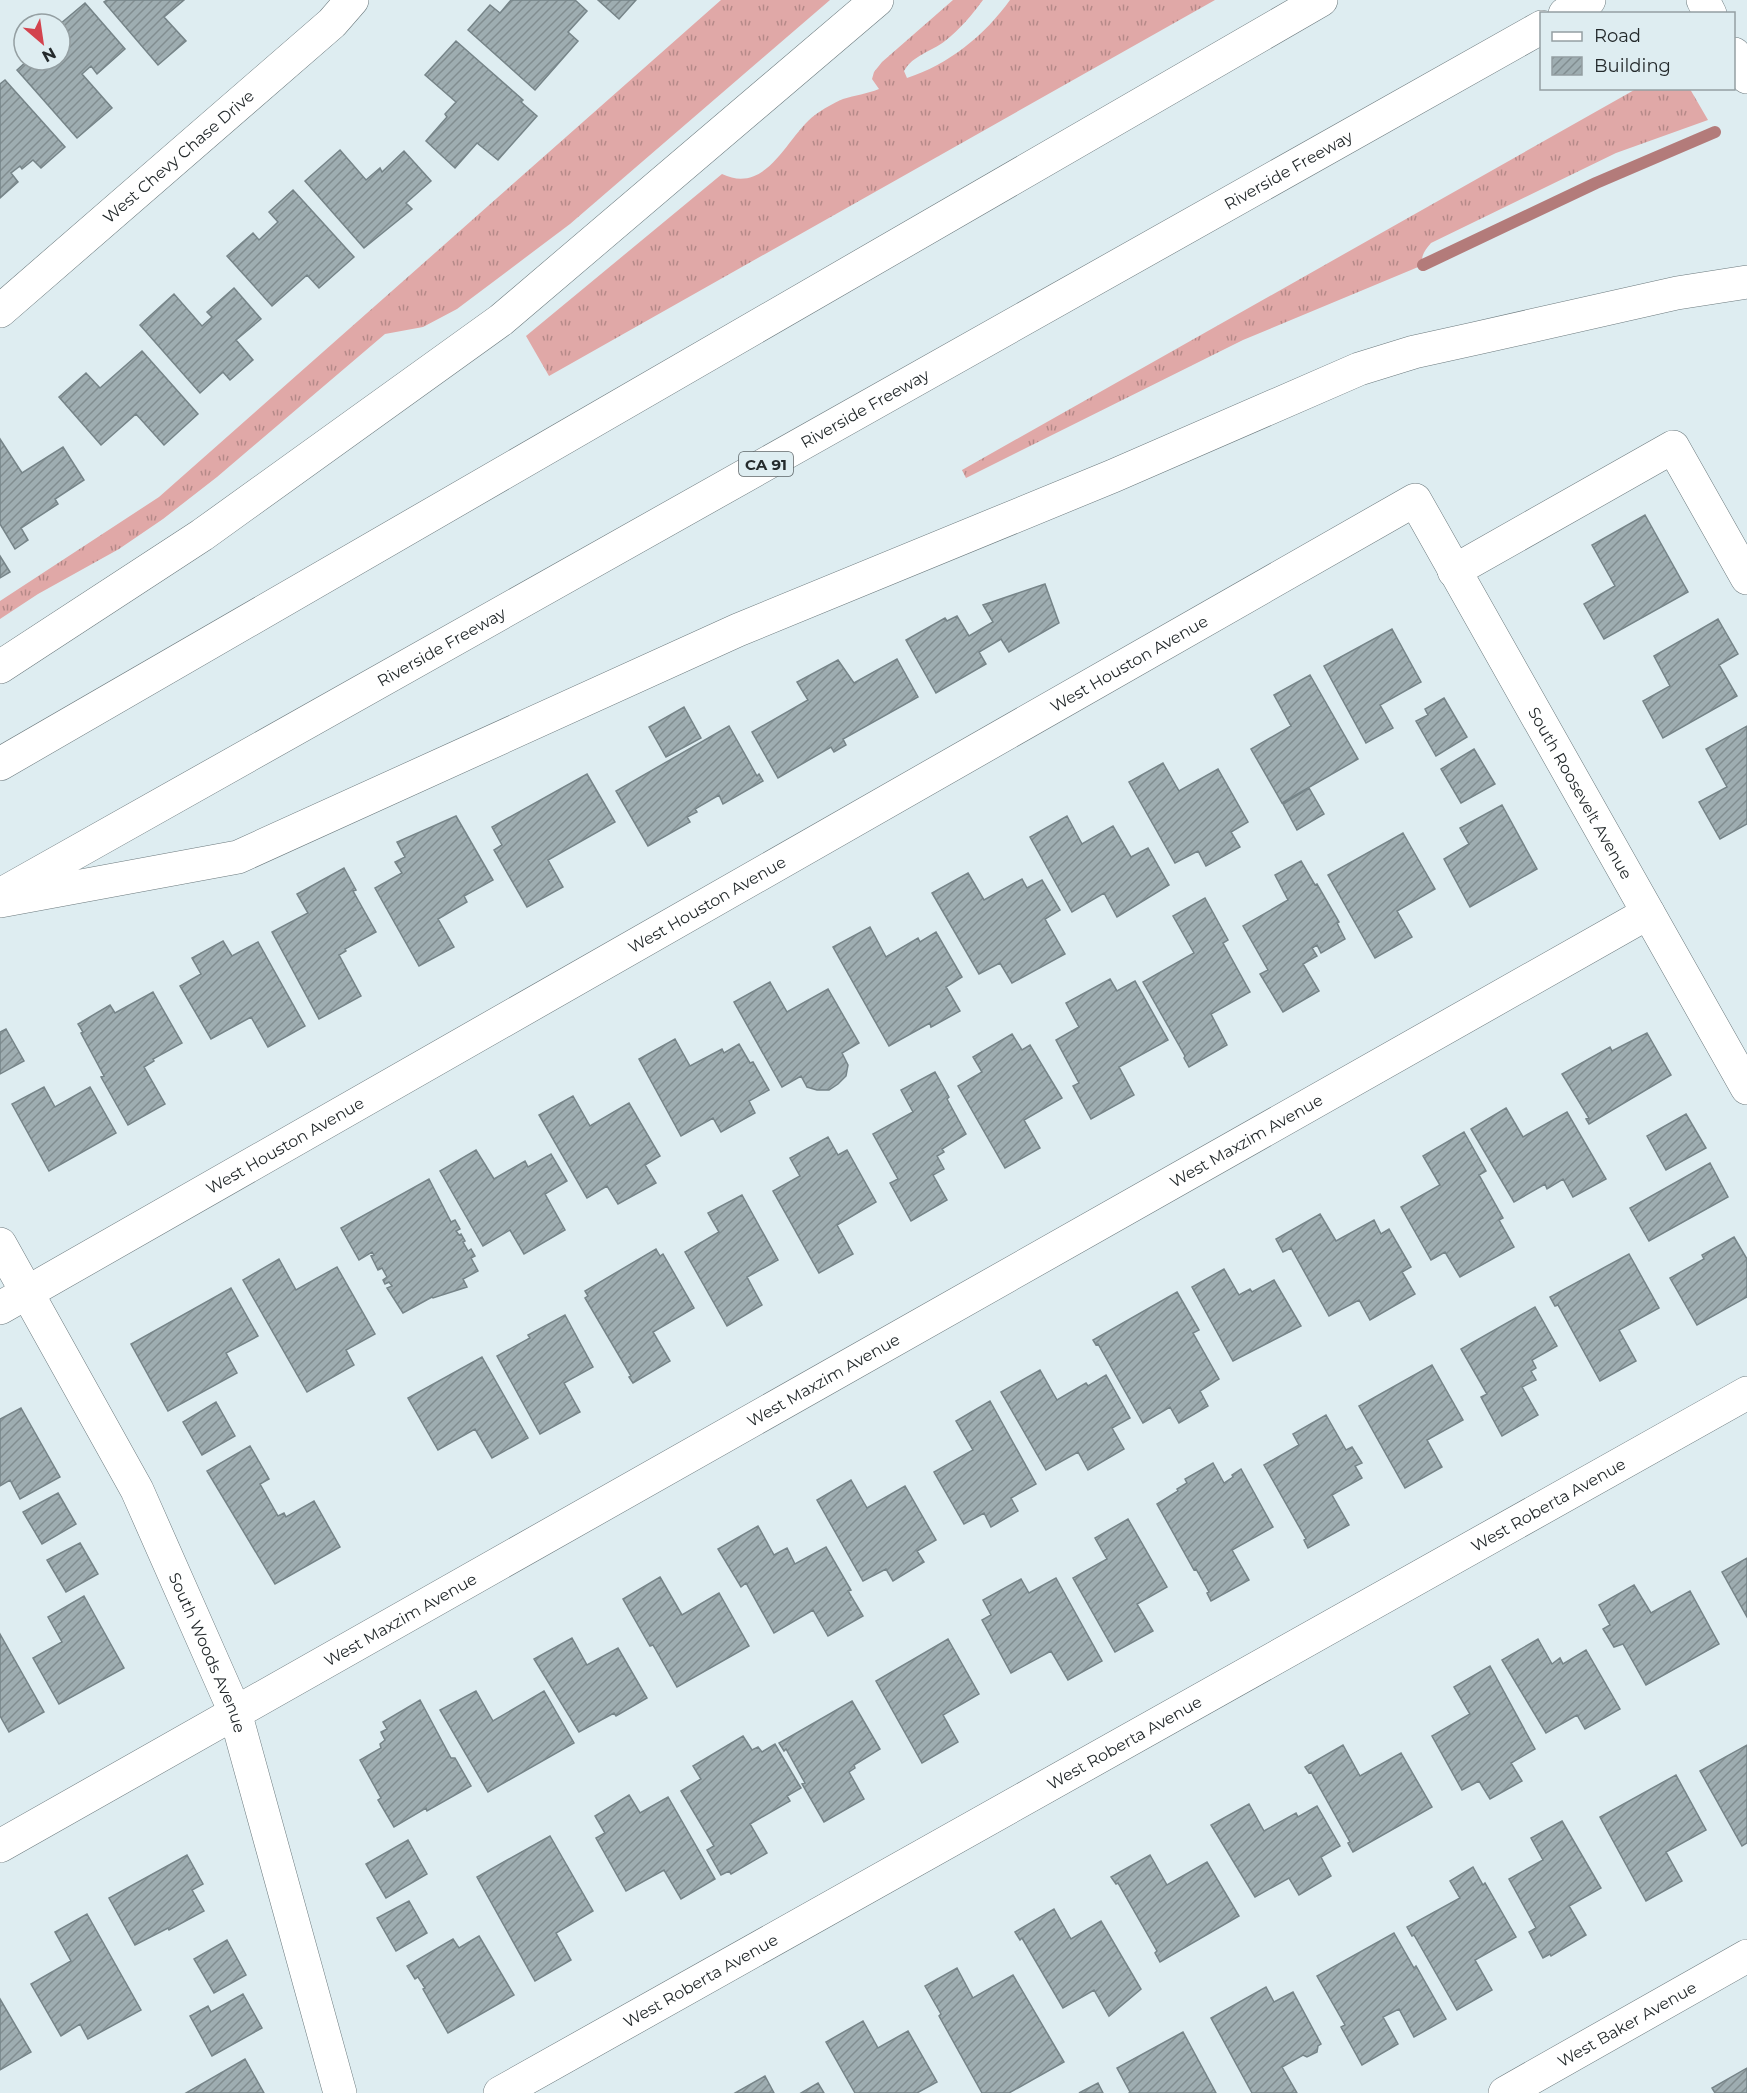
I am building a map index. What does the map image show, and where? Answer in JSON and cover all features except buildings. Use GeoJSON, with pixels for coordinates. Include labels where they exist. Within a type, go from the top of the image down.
{"type":"FeatureCollection","features":[{"type":"Feature","properties":{"kind":"main road","name":"West Chevy Chase Drive"},"geometry":{"type":"LineString","coordinates":[[0,311],[332,23],[352,0]]}},
{"type":"Feature","properties":{"kind":"main road"},"geometry":{"type":"LineString","coordinates":[[0,667],[202,535],[501,320],[877,0]]}},
{"type":"Feature","properties":{"kind":"main road"},"geometry":{"type":"LineString","coordinates":[[0,765],[1321,0]]}},
{"type":"Feature","properties":{"kind":"main road"},"geometry":{"type":"LineString","coordinates":[[1568,12],[1589,0]]}},
{"type":"Feature","properties":{"kind":"main road","name":"Riverside Freeway"},"geometry":{"type":"LineString","coordinates":[[0,895],[1537,29]]}},
{"type":"Feature","properties":{"kind":"main road"},"geometry":{"type":"LineString","coordinates":[[1735,56],[1747,77]]}},
{"type":"Feature","properties":{"kind":"main road"},"geometry":{"type":"LineString","coordinates":[[0,901],[238,857],[738,630],[1102,480],[1359,369],[1414,352],[1518,328],[1677,293],[1747,282]]}},
{"type":"Feature","properties":{"kind":"main road"},"geometry":{"type":"LineString","coordinates":[[1455,572],[1673,447],[1747,578]]}},
{"type":"Feature","properties":{"kind":"main road","name":"South Roosevelt Avenue"},"geometry":{"type":"LineString","coordinates":[[1415,500],[1747,1088]]}},
{"type":"Feature","properties":{"kind":"main road","name":"West Houston Avenue"},"geometry":{"type":"LineString","coordinates":[[14,1300],[1415,500]]}},
{"type":"Feature","properties":{"kind":"main road","name":"West Maxzim Avenue"},"geometry":{"type":"LineString","coordinates":[[0,1846],[1648,913]]}},
{"type":"Feature","properties":{"kind":"main road","name":"South Woods Avenue"},"geometry":{"type":"LineString","coordinates":[[0,1244],[14,1300],[137,1490],[235,1713],[340,2093]]}},
{"type":"Feature","properties":{"kind":"main road","name":"West Roberta Avenue"},"geometry":{"type":"LineString","coordinates":[[500,2093],[1747,1393]]}},
{"type":"Feature","properties":{"kind":"main road","name":"West Baker Avenue"},"geometry":{"type":"LineString","coordinates":[[1504,2093],[1747,1956]]}},
{"type":"Feature","properties":{"kind":"green space"},"geometry":{"type":"Polygon","coordinates":[[[721,0],[830,0],[570,224],[457,309],[423,327],[385,334],[217,477],[163,519],[119,549],[38,594],[0,619],[0,601],[159,497],[721,0]]]}},
{"type":"Feature","properties":{"kind":"green space"},"geometry":{"type":"Polygon","coordinates":[[[953,0],[983,0],[966,22],[940,45],[912,61],[904,71],[907,78],[951,57],[977,37],[1010,0],[1215,0],[549,376],[526,336],[722,174],[738,179],[752,177],[765,170],[805,124],[818,113],[843,99],[879,89],[872,79],[874,72],[882,62],[953,0]]]}},
{"type":"Feature","properties":{"kind":"green space"},"geometry":{"type":"Polygon","coordinates":[[[1634,90],[1691,90],[1708,120],[1616,153],[1431,243],[1423,256],[1423,265],[1243,340],[966,478],[962,470],[1634,90]]]}},
{"type":"Feature","properties":{"kind":"waterway"},"geometry":{"type":"LineString","coordinates":[[1423,265],[1596,183],[1715,132]]}}]}
